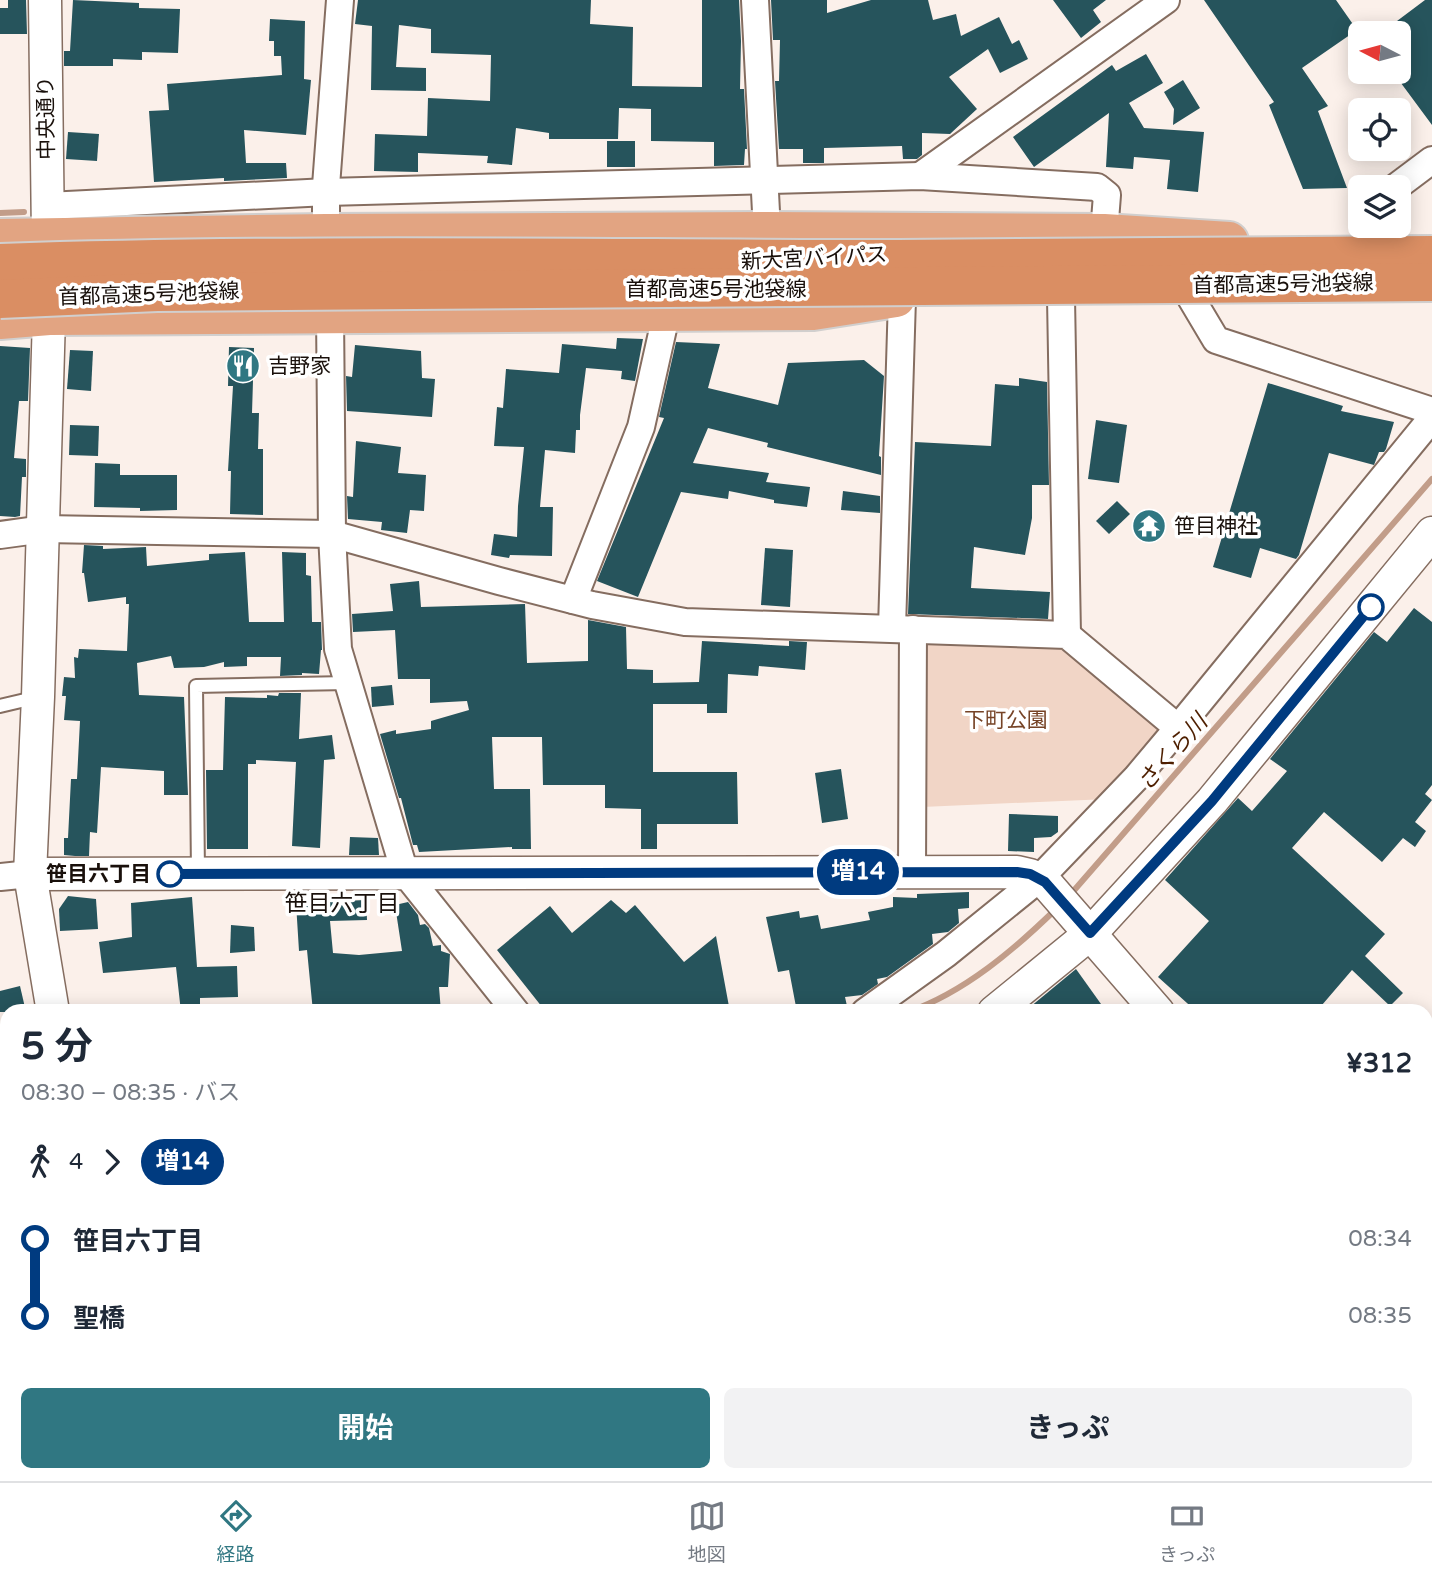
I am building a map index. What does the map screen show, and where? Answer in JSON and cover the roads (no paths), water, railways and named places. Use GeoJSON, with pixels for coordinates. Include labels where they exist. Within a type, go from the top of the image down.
{"type":"FeatureCollection","features":[{"type":"Feature","properties":{"kind":"highway"},"geometry":{"type":"LineString","coordinates":[[0,238],[48,221],[326,233],[1104,233],[1248,242]]}},
{"type":"Feature","properties":{"kind":"highway","name":"新大宮バイパス"},"geometry":{"type":"LineString","coordinates":[[1348,235],[1248,242],[1044,246],[723,262],[154,275],[551,278],[726,283],[902,298],[1432,299]]}},
{"type":"Feature","properties":{"kind":"highway","name":"新大宮バイパス"},"geometry":{"type":"LineString","coordinates":[[1411,235],[1432,238]]}},
{"type":"Feature","properties":{"kind":"highway","name":"首都高速5号池袋線"},"geometry":{"type":"LineString","coordinates":[[0,262],[534,256],[900,259],[1432,255]]}},
{"type":"Feature","properties":{"kind":"highway","name":"首都高速5号池袋線"},"geometry":{"type":"LineString","coordinates":[[0,299],[157,292],[1432,282]]}},
{"type":"Feature","properties":{"kind":"highway"},"geometry":{"type":"LineString","coordinates":[[0,320],[49,316],[813,311],[902,298]]}},
{"type":"Feature","properties":{"kind":"street","name":"中央通り"},"geometry":{"type":"LineString","coordinates":[[45,0],[49,316],[44,529],[38,697],[15,875],[51,1004]]}},
{"type":"Feature","properties":{"kind":"street"},"geometry":{"type":"LineString","coordinates":[[326,233],[340,0]]}},
{"type":"Feature","properties":{"kind":"street"},"geometry":{"type":"LineString","coordinates":[[754,0],[767,231]]}},
{"type":"Feature","properties":{"kind":"street"},"geometry":{"type":"LineString","coordinates":[[920,176],[1166,0]]}},
{"type":"Feature","properties":{"kind":"street"},"geometry":{"type":"LineString","coordinates":[[1411,176],[1432,160]]}},
{"type":"Feature","properties":{"kind":"street"},"geometry":{"type":"LineString","coordinates":[[48,221],[327,192],[920,176],[1097,187],[1107,195],[1104,233]]}},
{"type":"Feature","properties":{"kind":"street"},"geometry":{"type":"LineString","coordinates":[[902,298],[902,628],[912,872]]}},
{"type":"Feature","properties":{"kind":"street"},"geometry":{"type":"LineString","coordinates":[[1061,298],[1067,635]]}},
{"type":"Feature","properties":{"kind":"street"},"geometry":{"type":"LineString","coordinates":[[1191,298],[1216,340],[1432,411]]}},
{"type":"Feature","properties":{"kind":"street"},"geometry":{"type":"LineString","coordinates":[[573,600],[641,427],[667,312]]}},
{"type":"Feature","properties":{"kind":"street"},"geometry":{"type":"LineString","coordinates":[[330,313],[332,534],[338,649],[405,873],[510,1004]]}},
{"type":"Feature","properties":{"kind":"street"},"geometry":{"type":"LineString","coordinates":[[876,1004],[1042,880],[1136,778],[1432,418]]}},
{"type":"Feature","properties":{"kind":"street"},"geometry":{"type":"LineString","coordinates":[[0,535],[44,529],[332,534],[573,600],[685,622],[1067,635],[1178,728]]}},
{"type":"Feature","properties":{"kind":"street"},"geometry":{"type":"LineString","coordinates":[[1003,1004],[1212,801],[1432,533]]}},
{"type":"Feature","properties":{"kind":"street"},"geometry":{"type":"LineString","coordinates":[[15,875],[1017,872],[1042,880],[1151,1004]]}},
{"type":"Feature","properties":{"kind":"lane"},"geometry":{"type":"LineString","coordinates":[[198,874],[196,686],[348,683]]}},
{"type":"Feature","properties":{"kind":"lane"},"geometry":{"type":"LineString","coordinates":[[0,706],[38,697]]}},
{"type":"Feature","properties":{"kind":"waterway"},"geometry":{"type":"LineString","coordinates":[[0,213],[24,212]]}},
{"type":"Feature","properties":{"kind":"waterway","name":"さくら川"},"geometry":{"type":"LineString","coordinates":[[1070,895],[1432,479]]}},
{"type":"Feature","properties":{"kind":"waterway","name":"さくら川"},"geometry":{"type":"LineString","coordinates":[[927,1004],[988,968],[1057,908]]}},
{"type":"Feature","properties":{"kind":"place","name":"吉野家"},"geometry":{"type":"Point","coordinates":[243,366]}},
{"type":"Feature","properties":{"kind":"place","name":"笹目神社"},"geometry":{"type":"Point","coordinates":[1149,526]}},
{"type":"Feature","properties":{"kind":"place","name":"笹目六丁目"},"geometry":{"type":"Point","coordinates":[170,874]}},
{"type":"Feature","properties":{"kind":"district","name":"笹目六丁目"},"geometry":{"type":"Point","coordinates":[342,903]}},
{"type":"Feature","properties":{"kind":"park label","name":"下町公園"},"geometry":{"type":"Point","coordinates":[1006,720]}}]}
